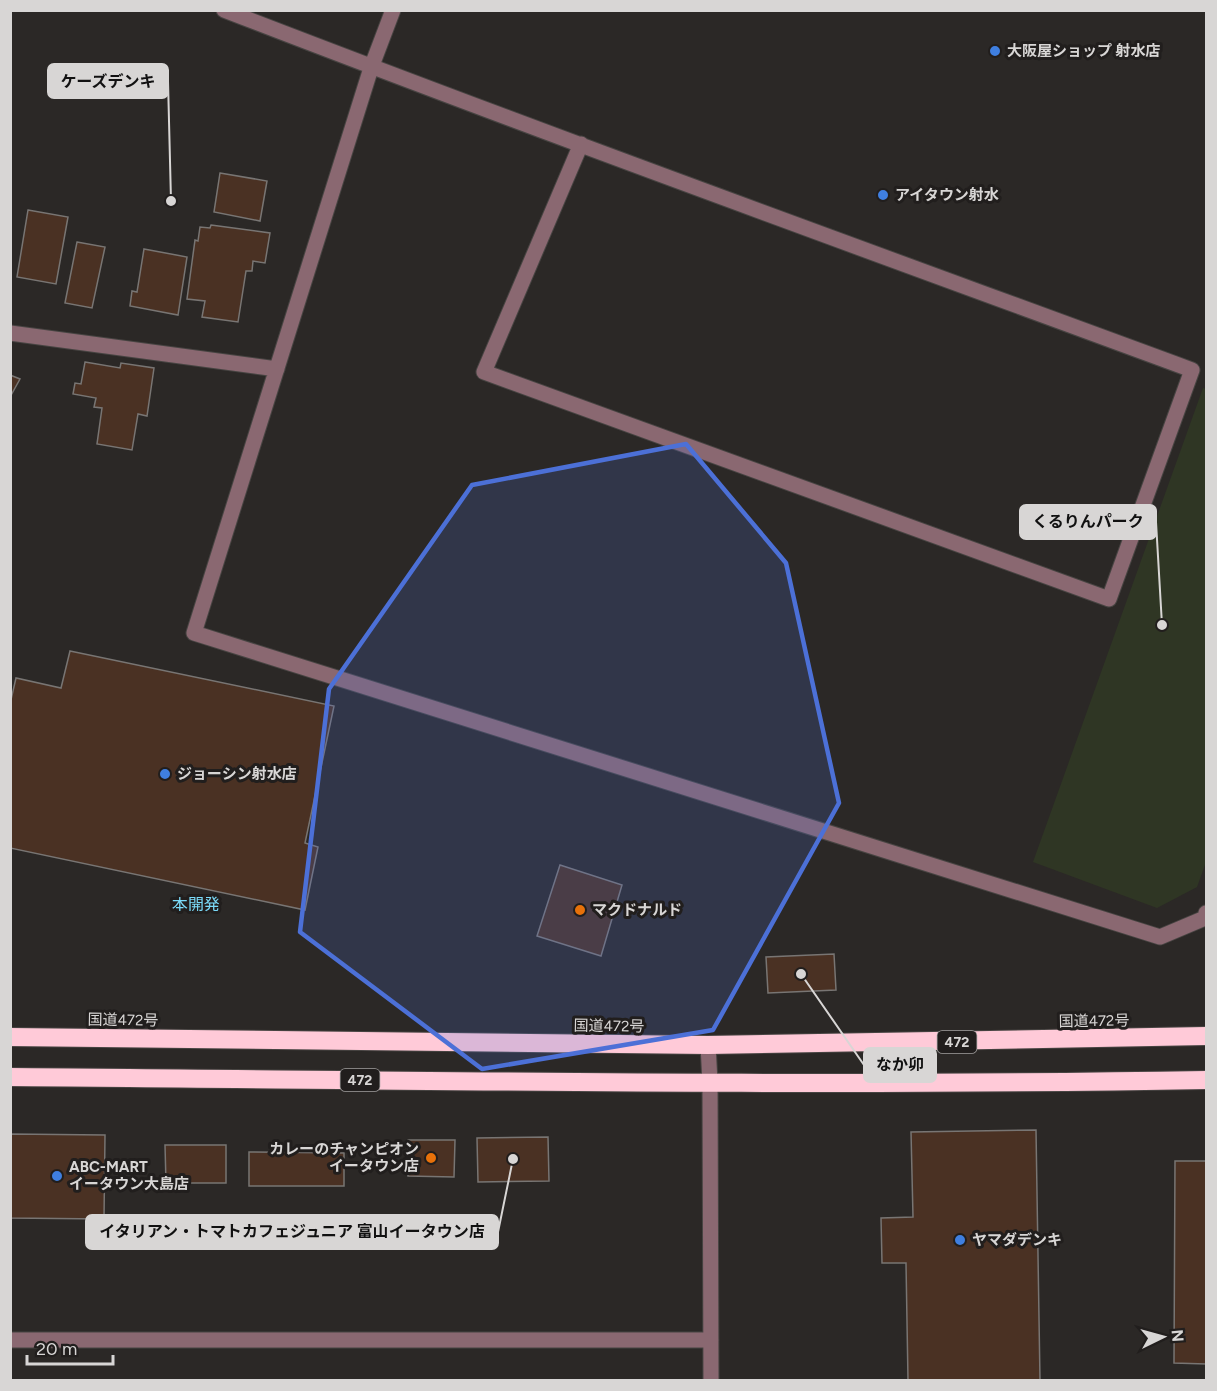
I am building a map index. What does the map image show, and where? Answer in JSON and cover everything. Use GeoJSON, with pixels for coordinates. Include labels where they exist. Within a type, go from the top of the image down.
{"type":"FeatureCollection","features":[{"type":"Feature","properties":{"kind":"highway","name":"国道472号"},"geometry":{"type":"LineString","coordinates":[[10,1037],[708,1045],[1206,1036]]}},
{"type":"Feature","properties":{"kind":"highway","name":"472"},"geometry":{"type":"LineString","coordinates":[[10,1077],[710,1082],[1206,1080]]}},
{"type":"Feature","properties":{"kind":"street"},"geometry":{"type":"LineString","coordinates":[[224,10],[371,68],[581,144],[1192,370],[1109,599],[484,372],[581,144]]}},
{"type":"Feature","properties":{"kind":"street"},"geometry":{"type":"LineString","coordinates":[[393,10],[371,68],[194,633],[1160,937],[1205,918],[1206,914]]}},
{"type":"Feature","properties":{"kind":"street"},"geometry":{"type":"LineString","coordinates":[[10,333],[277,369]]}},
{"type":"Feature","properties":{"kind":"street"},"geometry":{"type":"LineString","coordinates":[[708,1045],[711,1380]]}},
{"type":"Feature","properties":{"kind":"street"},"geometry":{"type":"LineString","coordinates":[[10,1340],[711,1340]]}},
{"type":"Feature","properties":{"kind":"highlighted area"},"geometry":{"type":"Polygon","coordinates":[[[686,444],[786,563],[839,803],[713,1030],[482,1069],[300,932],[329,689],[472,485],[686,444]]]}},
{"type":"Feature","properties":{"kind":"green space"},"geometry":{"type":"Polygon","coordinates":[[[1203,388],[1206,389],[1206,862],[1197,887],[1157,908],[1033,862],[1203,388]]]}},
{"type":"Feature","properties":{"kind":"building"},"geometry":{"type":"Polygon","coordinates":[[[220,173],[267,181],[260,221],[214,212],[220,173]]]}},
{"type":"Feature","properties":{"kind":"building"},"geometry":{"type":"Polygon","coordinates":[[[28,210],[68,217],[56,284],[17,277],[28,210]]]}},
{"type":"Feature","properties":{"kind":"building"},"geometry":{"type":"Polygon","coordinates":[[[211,225],[270,233],[265,263],[253,261],[252,271],[246,271],[238,322],[202,317],[205,301],[187,299],[195,240],[198,241],[200,227],[210,228],[211,225]]]}},
{"type":"Feature","properties":{"kind":"building"},"geometry":{"type":"Polygon","coordinates":[[[77,242],[105,247],[92,308],[65,303],[77,242]]]}},
{"type":"Feature","properties":{"kind":"building"},"geometry":{"type":"Polygon","coordinates":[[[144,249],[187,257],[178,315],[130,306],[132,291],[137,292],[144,249]]]}},
{"type":"Feature","properties":{"kind":"building"},"geometry":{"type":"Polygon","coordinates":[[[85,362],[120,368],[121,363],[154,368],[147,416],[138,414],[132,450],[97,444],[102,408],[94,407],[96,398],[73,394],[75,383],[81,384],[85,362]]]}},
{"type":"Feature","properties":{"kind":"building"},"geometry":{"type":"Polygon","coordinates":[[[10,375],[20,379],[10,397],[10,375]]]}},
{"type":"Feature","properties":{"kind":"building","name":"ジョーシン射水店"},"geometry":{"type":"Polygon","coordinates":[[[70,651],[334,706],[305,843],[318,847],[305,910],[10,848],[10,704],[16,678],[61,688],[70,651]]]}},
{"type":"Feature","properties":{"kind":"building","name":"マクドナルド"},"geometry":{"type":"Polygon","coordinates":[[[560,865],[622,885],[601,956],[537,936],[560,865]]]}},
{"type":"Feature","properties":{"kind":"building"},"geometry":{"type":"Polygon","coordinates":[[[834,954],[836,990],[768,993],[766,957],[834,954]]]}},
{"type":"Feature","properties":{"kind":"building","name":"ヤマダデンキ"},"geometry":{"type":"Polygon","coordinates":[[[1036,1130],[1040,1380],[908,1380],[906,1263],[882,1263],[881,1218],[913,1217],[911,1132],[1036,1130]]]}},
{"type":"Feature","properties":{"kind":"building","name":"ABC-MART イータウン大島店"},"geometry":{"type":"Polygon","coordinates":[[[10,1134],[105,1135],[104,1219],[10,1218],[10,1134]]]}},
{"type":"Feature","properties":{"kind":"building"},"geometry":{"type":"Polygon","coordinates":[[[548,1137],[549,1181],[478,1182],[477,1138],[548,1137]]]}},
{"type":"Feature","properties":{"kind":"building","name":"カレーのチャンピオン イータウン店"},"geometry":{"type":"Polygon","coordinates":[[[408,1140],[455,1140],[454,1177],[408,1176],[408,1140]]]}},
{"type":"Feature","properties":{"kind":"building"},"geometry":{"type":"Polygon","coordinates":[[[165,1145],[226,1145],[226,1183],[166,1183],[165,1145]]]}},
{"type":"Feature","properties":{"kind":"building"},"geometry":{"type":"Polygon","coordinates":[[[249,1152],[344,1153],[344,1186],[249,1186],[249,1152]]]}},
{"type":"Feature","properties":{"kind":"building"},"geometry":{"type":"Polygon","coordinates":[[[1175,1161],[1206,1161],[1206,1364],[1174,1363],[1175,1161]]]}},
{"type":"Feature","properties":{"kind":"place","name":"大阪屋ショップ 射水店"},"geometry":{"type":"Point","coordinates":[995,51]}},
{"type":"Feature","properties":{"kind":"place","name":"アイタウン射水"},"geometry":{"type":"Point","coordinates":[883,195]}},
{"type":"Feature","properties":{"kind":"place","name":"ケーズデンキ"},"geometry":{"type":"Point","coordinates":[171,201]}},
{"type":"Feature","properties":{"kind":"place","name":"くるりんパーク"},"geometry":{"type":"Point","coordinates":[1162,625]}},
{"type":"Feature","properties":{"kind":"place","name":"ジョーシン射水店"},"geometry":{"type":"Point","coordinates":[165,774]}},
{"type":"Feature","properties":{"kind":"place","name":"マクドナルド"},"geometry":{"type":"Point","coordinates":[580,910]}},
{"type":"Feature","properties":{"kind":"place","name":"なか卯"},"geometry":{"type":"Point","coordinates":[801,974]}},
{"type":"Feature","properties":{"kind":"place","name":"カレーのチャンピオン イータウン店"},"geometry":{"type":"Point","coordinates":[431,1158]}},
{"type":"Feature","properties":{"kind":"place","name":"イタリアン・トマトカフェジュニア 富山イータウン店"},"geometry":{"type":"Point","coordinates":[513,1159]}},
{"type":"Feature","properties":{"kind":"place","name":"ABC-MART イータウン大島店"},"geometry":{"type":"Point","coordinates":[57,1176]}},
{"type":"Feature","properties":{"kind":"place","name":"ヤマダデンキ"},"geometry":{"type":"Point","coordinates":[960,1240]}},
{"type":"Feature","properties":{"kind":"district","name":"本開発"},"geometry":{"type":"Point","coordinates":[196,904]}}]}
